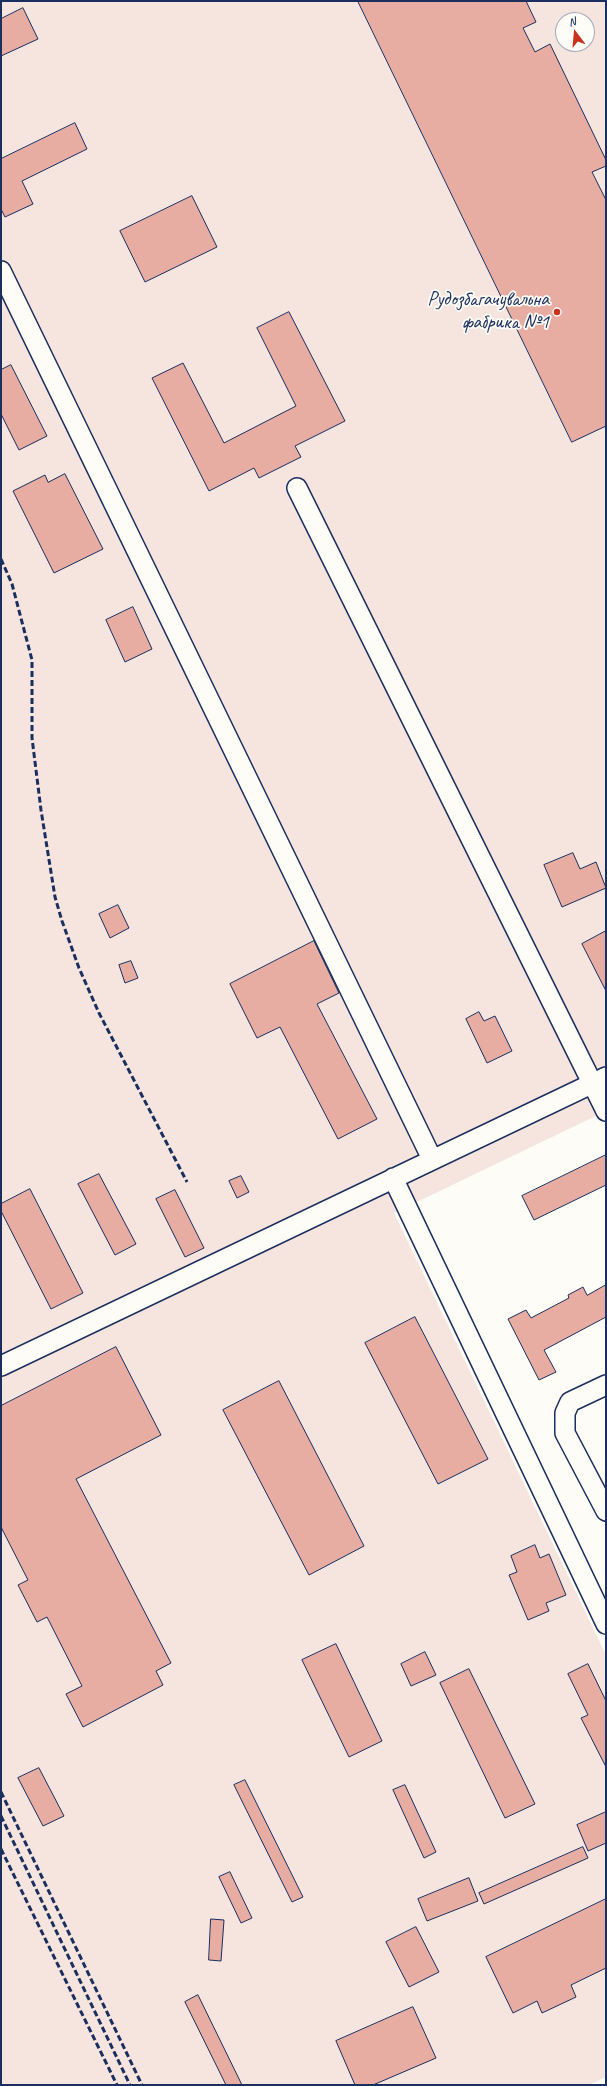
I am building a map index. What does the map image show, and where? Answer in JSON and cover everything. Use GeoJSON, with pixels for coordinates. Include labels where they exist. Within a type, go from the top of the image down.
{"type":"FeatureCollection","features":[{"type":"Feature","properties":{"kind":"lane"},"geometry":{"type":"LineString","coordinates":[[1,270],[432,1159]]}},
{"type":"Feature","properties":{"kind":"lane"},"geometry":{"type":"LineString","coordinates":[[297,488],[599,1080],[606,1111]]}},
{"type":"Feature","properties":{"kind":"lane"},"geometry":{"type":"LineString","coordinates":[[1,1366],[599,1080]]}},
{"type":"Feature","properties":{"kind":"lane"},"geometry":{"type":"LineString","coordinates":[[393,1178],[606,1624]]}},
{"type":"Feature","properties":{"kind":"lane"},"geometry":{"type":"LineString","coordinates":[[606,1384],[570,1402],[564,1414],[565,1433],[606,1511]]}},
{"type":"Feature","properties":{"kind":"shaded area"},"geometry":{"type":"Polygon","coordinates":[[[1,1],[606,1],[606,1111],[394,1213],[606,1655],[606,2077],[589,2085],[1,2085],[1,1]]]}},
{"type":"Feature","properties":{"kind":"building","name":"Рудозбагачувальна фабрика №1"},"geometry":{"type":"Polygon","coordinates":[[[358,1],[526,1],[536,22],[523,28],[535,52],[550,44],[606,160],[606,166],[592,172],[606,200],[606,426],[572,442],[358,1]]]}},
{"type":"Feature","properties":{"kind":"building"},"geometry":{"type":"Polygon","coordinates":[[[23,8],[38,39],[1,56],[1,19],[23,8]]]}},
{"type":"Feature","properties":{"kind":"building"},"geometry":{"type":"Polygon","coordinates":[[[75,123],[87,149],[22,181],[33,204],[5,217],[1,209],[1,159],[75,123]]]}},
{"type":"Feature","properties":{"kind":"building"},"geometry":{"type":"Polygon","coordinates":[[[192,196],[217,247],[145,282],[120,231],[192,196]]]}},
{"type":"Feature","properties":{"kind":"building"},"geometry":{"type":"Polygon","coordinates":[[[289,312],[345,421],[295,446],[301,457],[259,478],[254,468],[209,491],[152,378],[183,363],[224,443],[296,406],[257,328],[289,312]]]}},
{"type":"Feature","properties":{"kind":"building"},"geometry":{"type":"Polygon","coordinates":[[[11,365],[47,436],[19,450],[1,414],[1,370],[11,365]]]}},
{"type":"Feature","properties":{"kind":"building"},"geometry":{"type":"Polygon","coordinates":[[[65,474],[103,549],[54,573],[13,491],[45,475],[48,482],[65,474]]]}},
{"type":"Feature","properties":{"kind":"building"},"geometry":{"type":"Polygon","coordinates":[[[133,607],[152,649],[125,662],[106,620],[133,607]]]}},
{"type":"Feature","properties":{"kind":"building"},"geometry":{"type":"Polygon","coordinates":[[[573,853],[580,869],[596,862],[606,888],[562,907],[544,865],[573,853]]]}},
{"type":"Feature","properties":{"kind":"building"},"geometry":{"type":"Polygon","coordinates":[[[118,905],[129,928],[110,938],[99,914],[118,905]]]}},
{"type":"Feature","properties":{"kind":"building"},"geometry":{"type":"Polygon","coordinates":[[[606,931],[606,991],[582,944],[606,931]]]}},
{"type":"Feature","properties":{"kind":"building"},"geometry":{"type":"Polygon","coordinates":[[[314,941],[339,993],[317,1004],[377,1119],[338,1139],[280,1027],[257,1038],[230,984],[314,941]]]}},
{"type":"Feature","properties":{"kind":"building"},"geometry":{"type":"Polygon","coordinates":[[[131,961],[138,978],[125,983],[119,965],[131,961]]]}},
{"type":"Feature","properties":{"kind":"building"},"geometry":{"type":"Polygon","coordinates":[[[479,1012],[484,1021],[495,1016],[512,1051],[487,1063],[466,1019],[479,1012]]]}},
{"type":"Feature","properties":{"kind":"building"},"geometry":{"type":"Polygon","coordinates":[[[606,1155],[606,1185],[534,1220],[522,1196],[606,1155]]]}},
{"type":"Feature","properties":{"kind":"building"},"geometry":{"type":"Polygon","coordinates":[[[99,1174],[136,1244],[115,1255],[78,1184],[99,1174]]]}},
{"type":"Feature","properties":{"kind":"building"},"geometry":{"type":"Polygon","coordinates":[[[241,1176],[249,1192],[237,1198],[229,1181],[241,1176]]]}},
{"type":"Feature","properties":{"kind":"building"},"geometry":{"type":"Polygon","coordinates":[[[30,1189],[83,1293],[51,1309],[1,1211],[1,1204],[30,1189]]]}},
{"type":"Feature","properties":{"kind":"building"},"geometry":{"type":"Polygon","coordinates":[[[175,1190],[204,1248],[185,1257],[156,1199],[175,1190]]]}},
{"type":"Feature","properties":{"kind":"building"},"geometry":{"type":"Polygon","coordinates":[[[606,1285],[606,1317],[544,1350],[556,1372],[539,1380],[508,1319],[526,1310],[531,1318],[569,1298],[568,1295],[583,1287],[587,1295],[606,1285]]]}},
{"type":"Feature","properties":{"kind":"building"},"geometry":{"type":"Polygon","coordinates":[[[415,1317],[488,1459],[438,1484],[365,1343],[415,1317]]]}},
{"type":"Feature","properties":{"kind":"building"},"geometry":{"type":"Polygon","coordinates":[[[116,1347],[161,1435],[76,1479],[171,1663],[156,1671],[163,1685],[83,1727],[66,1694],[82,1686],[47,1617],[37,1622],[18,1585],[28,1580],[1,1527],[1,1406],[116,1347]]]}},
{"type":"Feature","properties":{"kind":"building"},"geometry":{"type":"Polygon","coordinates":[[[279,1381],[364,1546],[309,1575],[223,1410],[279,1381]]]}},
{"type":"Feature","properties":{"kind":"building"},"geometry":{"type":"Polygon","coordinates":[[[535,1545],[540,1558],[549,1554],[566,1595],[546,1603],[549,1611],[528,1620],[509,1575],[517,1572],[511,1556],[535,1545]]]}},
{"type":"Feature","properties":{"kind":"building"},"geometry":{"type":"Polygon","coordinates":[[[336,1644],[382,1741],[349,1757],[302,1660],[336,1644]]]}},
{"type":"Feature","properties":{"kind":"building"},"geometry":{"type":"Polygon","coordinates":[[[425,1652],[436,1675],[411,1686],[401,1664],[425,1652]]]}},
{"type":"Feature","properties":{"kind":"building"},"geometry":{"type":"Polygon","coordinates":[[[588,1664],[606,1701],[606,1767],[581,1718],[588,1715],[568,1674],[588,1664]]]}},
{"type":"Feature","properties":{"kind":"building"},"geometry":{"type":"Polygon","coordinates":[[[469,1669],[535,1804],[505,1818],[440,1683],[469,1669]]]}},
{"type":"Feature","properties":{"kind":"building"},"geometry":{"type":"Polygon","coordinates":[[[39,1768],[64,1816],[43,1826],[18,1778],[39,1768]]]}},
{"type":"Feature","properties":{"kind":"building"},"geometry":{"type":"Polygon","coordinates":[[[245,1780],[303,1897],[292,1902],[234,1785],[245,1780]]]}},
{"type":"Feature","properties":{"kind":"building"},"geometry":{"type":"Polygon","coordinates":[[[405,1785],[436,1852],[424,1858],[393,1790],[405,1785]]]}},
{"type":"Feature","properties":{"kind":"building"},"geometry":{"type":"Polygon","coordinates":[[[606,1812],[606,1843],[588,1851],[577,1825],[606,1812]]]}},
{"type":"Feature","properties":{"kind":"building"},"geometry":{"type":"Polygon","coordinates":[[[583,1847],[588,1858],[484,1904],[479,1893],[583,1847]]]}},
{"type":"Feature","properties":{"kind":"building"},"geometry":{"type":"Polygon","coordinates":[[[230,1872],[252,1918],[241,1923],[219,1877],[230,1872]]]}},
{"type":"Feature","properties":{"kind":"building"},"geometry":{"type":"Polygon","coordinates":[[[469,1878],[478,1901],[427,1921],[418,1899],[469,1878]]]}},
{"type":"Feature","properties":{"kind":"building"},"geometry":{"type":"Polygon","coordinates":[[[606,1899],[606,1968],[571,1985],[576,1997],[542,2013],[537,2001],[513,2013],[486,1957],[606,1899]]]}},
{"type":"Feature","properties":{"kind":"building"},"geometry":{"type":"Polygon","coordinates":[[[211,1919],[224,1920],[221,1961],[209,1960],[211,1919]]]}},
{"type":"Feature","properties":{"kind":"building"},"geometry":{"type":"Polygon","coordinates":[[[416,1927],[439,1972],[409,1987],[386,1942],[416,1927]]]}},
{"type":"Feature","properties":{"kind":"building"},"geometry":{"type":"Polygon","coordinates":[[[198,1995],[242,2085],[226,2085],[185,2002],[198,1995]]]}},
{"type":"Feature","properties":{"kind":"building"},"geometry":{"type":"Polygon","coordinates":[[[413,2007],[436,2058],[373,2085],[355,2085],[336,2041],[413,2007]]]}},
{"type":"Feature","properties":{"kind":"railway"},"geometry":{"type":"LineString","coordinates":[[1,559],[12,584],[32,660],[32,738],[41,810],[55,897],[62,921],[79,968],[99,1013],[187,1182]]}},
{"type":"Feature","properties":{"kind":"railway"},"geometry":{"type":"LineString","coordinates":[[1,1792],[142,2085]]}},
{"type":"Feature","properties":{"kind":"railway"},"geometry":{"type":"LineString","coordinates":[[1,1816],[130,2085]]}},
{"type":"Feature","properties":{"kind":"railway"},"geometry":{"type":"LineString","coordinates":[[1,1849],[117,2085]]}},
{"type":"Feature","properties":{"kind":"place","name":"Рудозбагачувальна фабрика №1"},"geometry":{"type":"Point","coordinates":[557,312]}}]}
